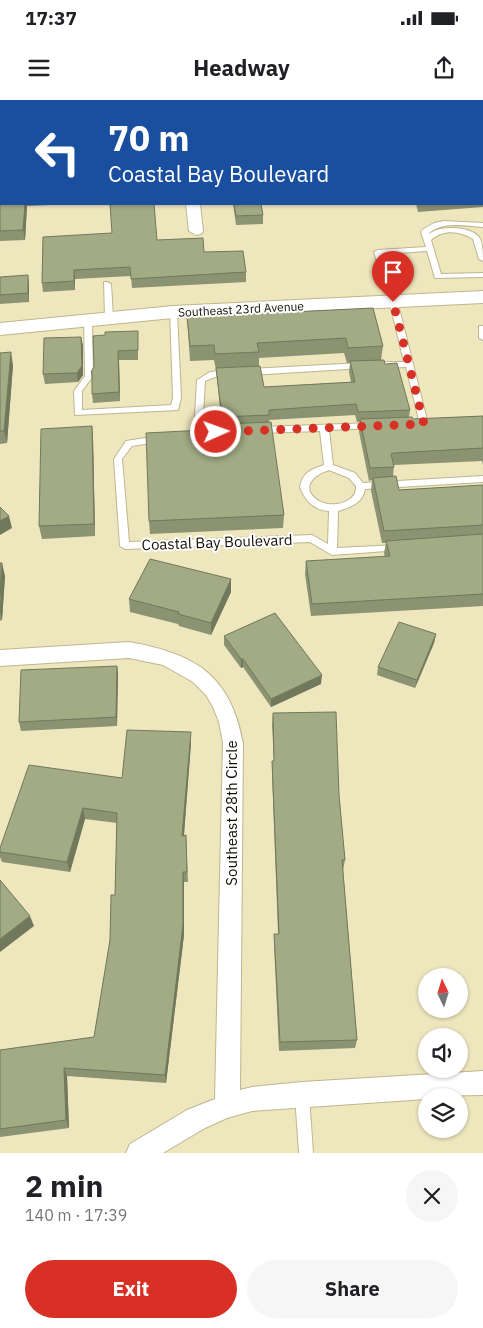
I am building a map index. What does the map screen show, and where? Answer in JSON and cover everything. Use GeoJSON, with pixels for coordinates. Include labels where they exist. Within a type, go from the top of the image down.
{"type":"FeatureCollection","features":[{"type":"Feature","properties":{"kind":"street"},"geometry":{"type":"LineString","coordinates":[[193,205],[196,231]]}},
{"type":"Feature","properties":{"kind":"street","name":"Southeast 23rd Avenue"},"geometry":{"type":"LineString","coordinates":[[0,329],[173,312],[483,297]]}},
{"type":"Feature","properties":{"kind":"street","name":"Southeast 28th Circle"},"geometry":{"type":"LineString","coordinates":[[0,658],[129,650],[164,656],[180,663],[208,684],[227,711],[233,743],[227,1106]]}},
{"type":"Feature","properties":{"kind":"street"},"geometry":{"type":"LineString","coordinates":[[139,1153],[196,1119],[227,1106],[252,1099],[302,1094],[483,1083]]}},
{"type":"Feature","properties":{"kind":"lane"},"geometry":{"type":"LineString","coordinates":[[483,225],[438,224],[429,227],[424,232],[438,276],[483,275]]}},
{"type":"Feature","properties":{"kind":"lane"},"geometry":{"type":"LineString","coordinates":[[427,240],[442,230],[465,232],[476,238],[483,259]]}},
{"type":"Feature","properties":{"kind":"lane"},"geometry":{"type":"LineString","coordinates":[[424,424],[393,302],[378,252],[430,250]]}},
{"type":"Feature","properties":{"kind":"lane"},"geometry":{"type":"LineString","coordinates":[[107,284],[109,317]]}},
{"type":"Feature","properties":{"kind":"lane"},"geometry":{"type":"LineString","coordinates":[[88,319],[89,376],[78,391],[78,413],[175,408],[177,398],[173,312]]}},
{"type":"Feature","properties":{"kind":"lane"},"geometry":{"type":"LineString","coordinates":[[482,328],[483,338]]}},
{"type":"Feature","properties":{"kind":"lane"},"geometry":{"type":"LineString","coordinates":[[380,365],[409,364]]}},
{"type":"Feature","properties":{"kind":"lane"},"geometry":{"type":"LineString","coordinates":[[242,372],[370,366]]}},
{"type":"Feature","properties":{"kind":"lane"},"geometry":{"type":"LineString","coordinates":[[198,433],[201,380],[213,374],[233,373]]}},
{"type":"Feature","properties":{"kind":"lane"},"geometry":{"type":"LineString","coordinates":[[415,424],[434,424]]}},
{"type":"Feature","properties":{"kind":"lane"},"geometry":{"type":"LineString","coordinates":[[248,431],[385,425]]}},
{"type":"Feature","properties":{"kind":"lane"},"geometry":{"type":"LineString","coordinates":[[324,428],[329,467]]}},
{"type":"Feature","properties":{"kind":"lane","name":"Coastal Bay Boulevard"},"geometry":{"type":"LineString","coordinates":[[169,437],[130,443],[118,459],[125,546],[312,538],[332,552]]}},
{"type":"Feature","properties":{"kind":"lane"},"geometry":{"type":"LineString","coordinates":[[329,467],[340,468],[350,473],[358,479],[361,486],[360,494],[354,501],[346,506],[334,508],[313,502],[306,496],[303,488],[304,480],[310,474],[319,469],[329,467]]}},
{"type":"Feature","properties":{"kind":"lane"},"geometry":{"type":"LineString","coordinates":[[361,486],[483,479]]}},
{"type":"Feature","properties":{"kind":"lane"},"geometry":{"type":"LineString","coordinates":[[334,508],[332,552],[408,547]]}},
{"type":"Feature","properties":{"kind":"lane"},"geometry":{"type":"LineString","coordinates":[[302,1094],[306,1153]]}},
{"type":"Feature","properties":{"kind":"building"},"geometry":{"type":"Polygon","coordinates":[[[0,205],[25,205],[23,230],[0,231],[0,205]]]}},
{"type":"Feature","properties":{"kind":"building"},"geometry":{"type":"Polygon","coordinates":[[[110,205],[154,205],[157,240],[203,238],[204,252],[243,251],[246,272],[131,279],[130,267],[74,270],[74,281],[42,283],[43,237],[112,233],[110,205]]]}},
{"type":"Feature","properties":{"kind":"building"},"geometry":{"type":"Polygon","coordinates":[[[234,205],[261,205],[263,215],[236,216],[234,205]]]}},
{"type":"Feature","properties":{"kind":"building"},"geometry":{"type":"Polygon","coordinates":[[[28,275],[28,293],[0,295],[0,277],[28,275]]]}},
{"type":"Feature","properties":{"kind":"building"},"geometry":{"type":"Polygon","coordinates":[[[373,308],[383,346],[348,348],[346,338],[257,343],[259,352],[215,354],[214,345],[190,346],[187,317],[373,308]]]}},
{"type":"Feature","properties":{"kind":"building"},"geometry":{"type":"Polygon","coordinates":[[[138,331],[138,350],[118,351],[119,392],[92,394],[91,372],[94,367],[93,336],[105,335],[105,332],[138,331]]]}},
{"type":"Feature","properties":{"kind":"building"},"geometry":{"type":"Polygon","coordinates":[[[81,337],[82,366],[77,373],[43,374],[44,338],[81,337]]]}},
{"type":"Feature","properties":{"kind":"building"},"geometry":{"type":"Polygon","coordinates":[[[11,352],[4,431],[0,431],[0,353],[11,352]]]}},
{"type":"Feature","properties":{"kind":"building"},"geometry":{"type":"Polygon","coordinates":[[[384,360],[385,364],[397,363],[410,410],[358,412],[356,404],[269,410],[269,415],[222,417],[216,368],[260,366],[264,387],[355,382],[350,361],[384,360]]]}},
{"type":"Feature","properties":{"kind":"building"},"geometry":{"type":"Polygon","coordinates":[[[483,416],[483,448],[394,453],[391,454],[394,467],[370,468],[360,419],[483,416]]]}},
{"type":"Feature","properties":{"kind":"building"},"geometry":{"type":"Polygon","coordinates":[[[271,422],[284,515],[149,521],[146,433],[224,429],[223,424],[271,422]]]}},
{"type":"Feature","properties":{"kind":"building"},"geometry":{"type":"Polygon","coordinates":[[[92,426],[94,524],[39,526],[41,429],[92,426]]]}},
{"type":"Feature","properties":{"kind":"building"},"geometry":{"type":"Polygon","coordinates":[[[396,476],[399,490],[483,485],[483,525],[384,531],[373,478],[396,476]]]}},
{"type":"Feature","properties":{"kind":"building"},"geometry":{"type":"Polygon","coordinates":[[[0,507],[9,516],[0,521],[0,507]]]}},
{"type":"Feature","properties":{"kind":"building"},"geometry":{"type":"Polygon","coordinates":[[[483,534],[483,594],[312,604],[306,561],[390,556],[386,541],[483,534]]]}},
{"type":"Feature","properties":{"kind":"building"},"geometry":{"type":"Polygon","coordinates":[[[150,559],[231,579],[211,623],[178,614],[179,612],[129,599],[150,559]]]}},
{"type":"Feature","properties":{"kind":"building"},"geometry":{"type":"Polygon","coordinates":[[[0,563],[2,563],[0,595],[0,563]]]}},
{"type":"Feature","properties":{"kind":"building"},"geometry":{"type":"Polygon","coordinates":[[[275,613],[322,675],[271,699],[224,636],[275,613]]]}},
{"type":"Feature","properties":{"kind":"building"},"geometry":{"type":"Polygon","coordinates":[[[399,622],[436,634],[417,680],[378,667],[399,622]]]}},
{"type":"Feature","properties":{"kind":"building"},"geometry":{"type":"Polygon","coordinates":[[[117,666],[116,717],[19,722],[21,670],[117,666]]]}},
{"type":"Feature","properties":{"kind":"building"},"geometry":{"type":"Polygon","coordinates":[[[336,712],[339,795],[345,860],[342,860],[357,1040],[280,1042],[274,934],[279,934],[272,761],[274,761],[273,713],[336,712]]]}},
{"type":"Feature","properties":{"kind":"building"},"geometry":{"type":"Polygon","coordinates":[[[127,730],[191,732],[182,836],[186,835],[187,872],[183,872],[183,925],[165,1075],[64,1068],[66,1120],[0,1129],[0,1050],[94,1037],[110,940],[111,895],[115,895],[117,813],[83,808],[67,862],[0,852],[0,848],[29,765],[122,778],[127,730]]]}},
{"type":"Feature","properties":{"kind":"building"},"geometry":{"type":"Polygon","coordinates":[[[0,880],[30,916],[0,939],[0,880]]]}},
{"type":"Feature","properties":{"kind":"route"},"geometry":{"type":"LineString","coordinates":[[216,432],[424,424],[393,302]]}}]}
